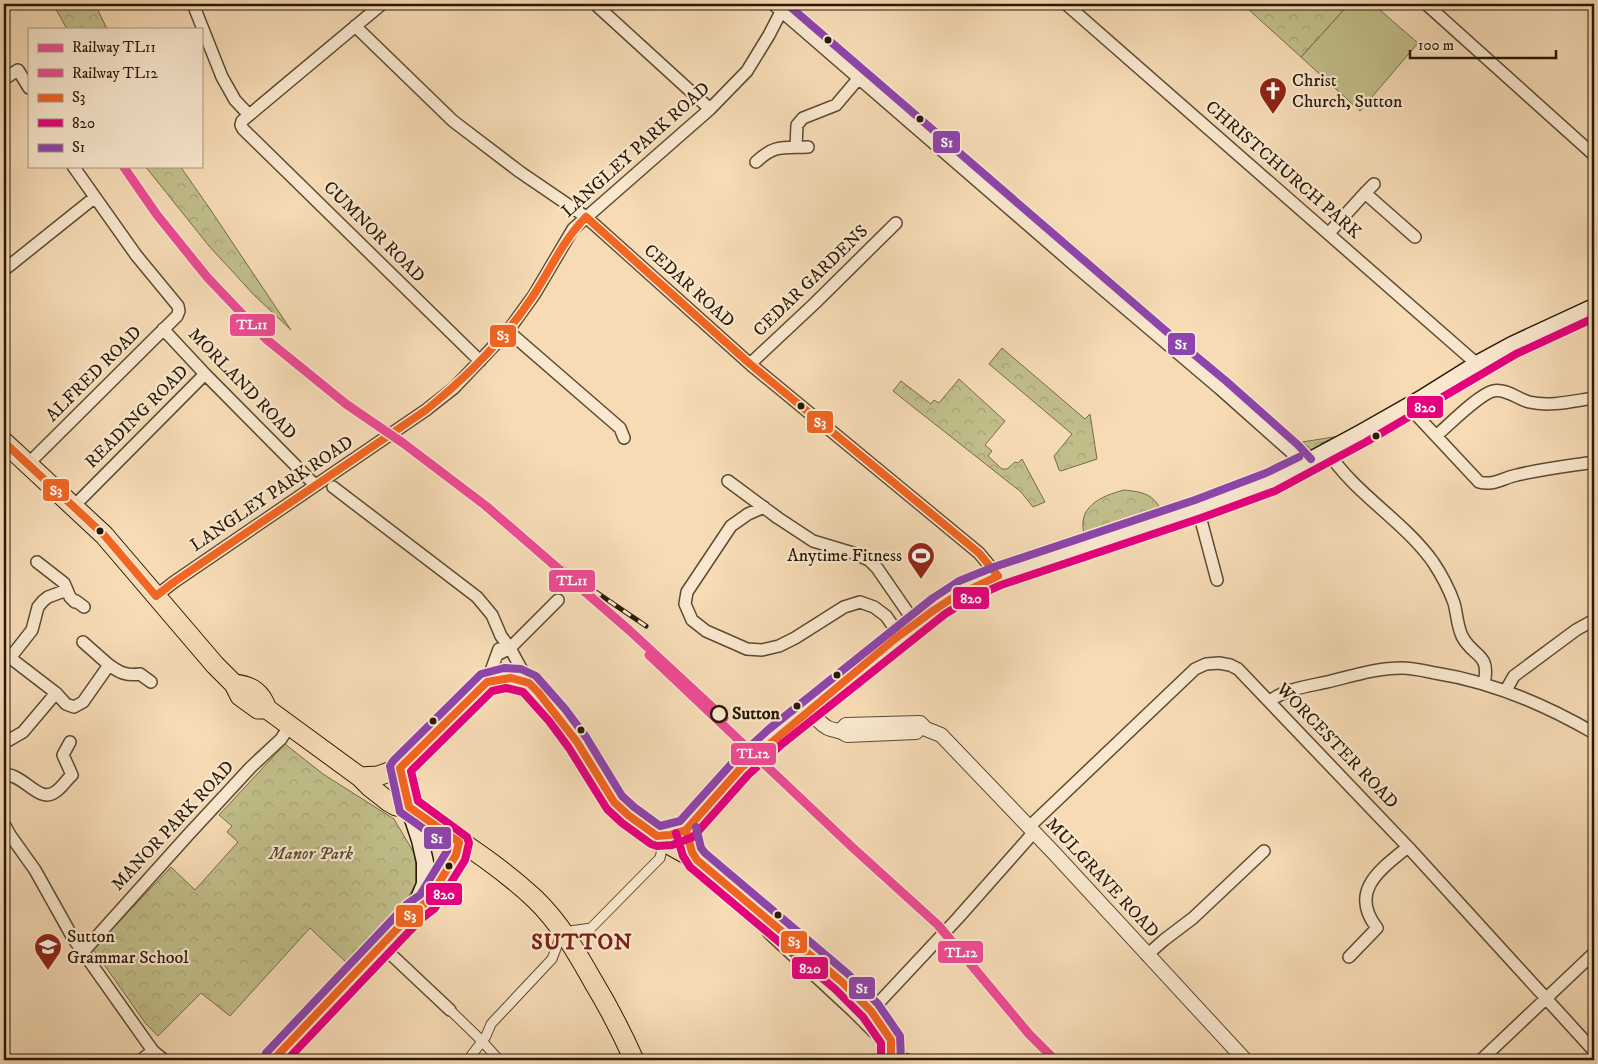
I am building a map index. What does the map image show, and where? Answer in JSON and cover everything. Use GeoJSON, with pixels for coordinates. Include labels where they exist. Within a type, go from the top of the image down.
{"type":"FeatureCollection","features":[{"type":"Feature","properties":{"kind":"highway"},"geometry":{"type":"LineString","coordinates":[[4,442],[104,535],[215,665],[234,684],[240,696],[258,709],[267,709],[290,725],[360,777],[389,802],[396,806],[409,807],[484,858],[535,899],[552,916],[568,939],[621,1030],[634,1060]]}},
{"type":"Feature","properties":{"kind":"highway"},"geometry":{"type":"LineString","coordinates":[[360,777],[378,776],[400,768],[487,682],[512,678],[529,683],[557,715],[577,742],[614,802],[628,815],[657,836],[697,860],[754,907],[801,955],[842,982],[862,1011],[891,1040],[897,1059]]}},
{"type":"Feature","properties":{"kind":"highway"},"geometry":{"type":"LineString","coordinates":[[400,768],[409,807]]}},
{"type":"Feature","properties":{"kind":"main road"},"geometry":{"type":"LineString","coordinates":[[657,836],[670,835],[686,830],[741,768],[776,736],[836,690],[915,623],[950,598],[979,583],[998,576],[1198,509],[1270,482],[1328,452],[1512,345],[1594,307]]}},
{"type":"Feature","properties":{"kind":"main road"},"geometry":{"type":"LineString","coordinates":[[273,1060],[414,911],[425,884],[424,855],[409,807]]}},
{"type":"Feature","properties":{"kind":"main road"},"geometry":{"type":"LineString","coordinates":[[686,830],[692,852],[697,860]]}},
{"type":"Feature","properties":{"kind":"street"},"geometry":{"type":"LineString","coordinates":[[193,4],[222,77],[236,100],[250,115],[382,4]]}},
{"type":"Feature","properties":{"kind":"street"},"geometry":{"type":"LineString","coordinates":[[595,4],[710,109]]}},
{"type":"Feature","properties":{"kind":"street","name":"CHRISTCHURCH PARK"},"geometry":{"type":"LineString","coordinates":[[1066,4],[1477,364]]}},
{"type":"Feature","properties":{"kind":"street"},"geometry":{"type":"LineString","coordinates":[[1426,4],[1594,155]]}},
{"type":"Feature","properties":{"kind":"street"},"geometry":{"type":"LineString","coordinates":[[779,6],[858,79],[1219,388],[1291,452],[1303,466]]}},
{"type":"Feature","properties":{"kind":"street","name":"LANGLEY PARK ROAD"},"geometry":{"type":"LineString","coordinates":[[156,596],[426,410],[454,388],[508,331],[534,295],[573,229],[710,109],[747,72],[769,35],[779,6]]}},
{"type":"Feature","properties":{"kind":"street","name":"CEDAR ROAD"},"geometry":{"type":"LineString","coordinates":[[355,26],[435,105],[470,135],[586,217],[750,364],[965,540],[979,553],[998,576]]}},
{"type":"Feature","properties":{"kind":"street"},"geometry":{"type":"LineString","coordinates":[[4,79],[18,70],[28,86]]}},
{"type":"Feature","properties":{"kind":"street"},"geometry":{"type":"LineString","coordinates":[[756,162],[766,152],[776,147],[802,147],[797,125],[803,118],[836,105],[858,79]]}},
{"type":"Feature","properties":{"kind":"street","name":"CUMNOR ROAD"},"geometry":{"type":"LineString","coordinates":[[250,115],[242,121],[242,129],[480,361]]}},
{"type":"Feature","properties":{"kind":"street"},"geometry":{"type":"LineString","coordinates":[[4,270],[94,198],[74,168]]}},
{"type":"Feature","properties":{"kind":"street"},"geometry":{"type":"LineString","coordinates":[[1359,182],[1404,220],[1415,237]]}},
{"type":"Feature","properties":{"kind":"street"},"geometry":{"type":"LineString","coordinates":[[1329,233],[1369,189]]}},
{"type":"Feature","properties":{"kind":"street","name":"ALFRED ROAD"},"geometry":{"type":"LineString","coordinates":[[28,464],[177,316],[179,311],[178,306],[136,255],[94,198]]}},
{"type":"Feature","properties":{"kind":"street","name":"CEDAR GARDENS"},"geometry":{"type":"LineString","coordinates":[[750,364],[896,223]]}},
{"type":"Feature","properties":{"kind":"street","name":"MORLAND ROAD"},"geometry":{"type":"LineString","coordinates":[[164,329],[205,374],[316,485]]}},
{"type":"Feature","properties":{"kind":"street"},"geometry":{"type":"LineString","coordinates":[[508,331],[620,428],[624,438]]}},
{"type":"Feature","properties":{"kind":"street","name":"READING ROAD"},"geometry":{"type":"LineString","coordinates":[[74,506],[205,374]]}},
{"type":"Feature","properties":{"kind":"street"},"geometry":{"type":"LineString","coordinates":[[1436,436],[1481,397],[1495,390],[1540,404],[1594,398]]}},
{"type":"Feature","properties":{"kind":"street"},"geometry":{"type":"LineString","coordinates":[[1408,406],[1479,482],[1487,484],[1594,462]]}},
{"type":"Feature","properties":{"kind":"street"},"geometry":{"type":"LineString","coordinates":[[1328,452],[1341,468],[1419,546],[1439,571],[1453,602],[1457,623],[1463,638],[1483,659],[1486,673],[1484,684]]}},
{"type":"Feature","properties":{"kind":"street"},"geometry":{"type":"LineString","coordinates":[[728,481],[813,541],[869,560],[877,568],[915,623]]}},
{"type":"Feature","properties":{"kind":"street"},"geometry":{"type":"LineString","coordinates":[[333,487],[477,597],[492,615],[501,636],[510,648],[529,683]]}},
{"type":"Feature","properties":{"kind":"street"},"geometry":{"type":"LineString","coordinates":[[764,507],[748,514],[731,526],[687,592],[685,604],[692,620],[706,631],[746,649],[762,650],[787,643],[844,607],[860,602],[874,607],[886,616],[900,636]]}},
{"type":"Feature","properties":{"kind":"street"},"geometry":{"type":"LineString","coordinates":[[1198,509],[1217,580]]}},
{"type":"Feature","properties":{"kind":"street"},"geometry":{"type":"LineString","coordinates":[[37,562],[64,583],[74,602],[76,601],[84,607]]}},
{"type":"Feature","properties":{"kind":"street"},"geometry":{"type":"LineString","coordinates":[[67,590],[48,596],[43,601],[38,607],[32,630],[7,655],[56,693],[70,707],[78,706],[82,702],[109,665]]}},
{"type":"Feature","properties":{"kind":"street"},"geometry":{"type":"LineString","coordinates":[[498,655],[510,648],[558,600]]}},
{"type":"Feature","properties":{"kind":"street"},"geometry":{"type":"LineString","coordinates":[[1506,690],[1514,676],[1576,630],[1594,620]]}},
{"type":"Feature","properties":{"kind":"street"},"geometry":{"type":"LineString","coordinates":[[487,682],[498,655],[501,636]]}},
{"type":"Feature","properties":{"kind":"street"},"geometry":{"type":"LineString","coordinates":[[83,642],[121,673],[128,675],[140,674],[151,682]]}},
{"type":"Feature","properties":{"kind":"street","name":"WORCESTER ROAD"},"geometry":{"type":"LineString","coordinates":[[862,1011],[931,947],[1032,830],[1198,667],[1219,663],[1235,667],[1270,701],[1408,847],[1594,1051]]}},
{"type":"Feature","properties":{"kind":"street"},"geometry":{"type":"LineString","coordinates":[[1270,701],[1276,696],[1301,688],[1370,672],[1405,668],[1448,675],[1506,690],[1559,713],[1594,733]]}},
{"type":"Feature","properties":{"kind":"street"},"geometry":{"type":"LineString","coordinates":[[4,743],[22,732],[56,693]]}},
{"type":"Feature","properties":{"kind":"street","name":"MULGRAVE ROAD"},"geometry":{"type":"LineString","coordinates":[[814,707],[824,726],[829,729],[841,730],[847,734],[920,732],[926,729],[941,735],[1246,1060]]}},
{"type":"Feature","properties":{"kind":"street","name":"MANOR PARK ROAD"},"geometry":{"type":"LineString","coordinates":[[83,952],[188,835],[251,767],[281,738],[290,725]]}},
{"type":"Feature","properties":{"kind":"street"},"geometry":{"type":"LineString","coordinates":[[4,774],[20,779],[39,794],[46,796],[54,794],[72,775],[63,755],[70,742]]}},
{"type":"Feature","properties":{"kind":"street"},"geometry":{"type":"LineString","coordinates":[[4,824],[7,839],[35,870],[73,938],[153,1051],[164,1060]]}},
{"type":"Feature","properties":{"kind":"street"},"geometry":{"type":"LineString","coordinates":[[468,1060],[482,1041],[491,1024],[552,959],[558,942],[568,939],[570,930],[591,928],[660,858],[662,849],[657,836]]}},
{"type":"Feature","properties":{"kind":"street"},"geometry":{"type":"LineString","coordinates":[[1349,957],[1377,928],[1368,913],[1366,896],[1370,884],[1381,869],[1408,847]]}},
{"type":"Feature","properties":{"kind":"street"},"geometry":{"type":"LineString","coordinates":[[1147,955],[1194,918],[1264,852]]}},
{"type":"Feature","properties":{"kind":"street"},"geometry":{"type":"LineString","coordinates":[[382,946],[482,1041],[499,1060]]}},
{"type":"Feature","properties":{"kind":"street"},"geometry":{"type":"LineString","coordinates":[[1481,1060],[1594,953]]}},
{"type":"Feature","properties":{"kind":"street"},"geometry":{"type":"LineString","coordinates":[[862,1011],[874,1032]]}},
{"type":"Feature","properties":{"kind":"street"},"geometry":{"type":"LineString","coordinates":[[141,1060],[153,1051]]}},
{"type":"Feature","properties":{"kind":"green space"},"geometry":{"type":"Polygon","coordinates":[[[53,4],[95,4],[107,28],[66,28],[53,4]]]}},
{"type":"Feature","properties":{"kind":"green space"},"geometry":{"type":"Polygon","coordinates":[[[1252,4],[1349,4],[1301,57],[1248,9],[1252,4]]]}},
{"type":"Feature","properties":{"kind":"green space"},"geometry":{"type":"Polygon","coordinates":[[[1349,4],[1373,4],[1418,43],[1360,111],[1301,57],[1349,4]]]}},
{"type":"Feature","properties":{"kind":"green space"},"geometry":{"type":"Polygon","coordinates":[[[147,168],[181,168],[291,330],[254,295],[209,246],[147,168]]]}},
{"type":"Feature","properties":{"kind":"green space"},"geometry":{"type":"Polygon","coordinates":[[[1002,348],[1085,419],[1090,414],[1097,459],[1061,471],[1059,470],[1054,456],[1072,434],[989,364],[1002,348]]]}},
{"type":"Feature","properties":{"kind":"green space"},"geometry":{"type":"Polygon","coordinates":[[[959,379],[1005,421],[985,445],[992,451],[988,456],[1002,469],[1007,469],[1022,459],[1045,502],[1033,507],[1021,492],[893,391],[901,381],[931,404],[934,400],[939,403],[959,379]]]}},
{"type":"Feature","properties":{"kind":"green space"},"geometry":{"type":"Polygon","coordinates":[[[1340,436],[1321,443],[1322,445],[1313,451],[1302,442],[1340,436]]]}},
{"type":"Feature","properties":{"kind":"green space"},"geometry":{"type":"Polygon","coordinates":[[[1124,490],[1147,495],[1155,501],[1162,512],[1085,537],[1084,518],[1092,504],[1124,490]]]}},
{"type":"Feature","properties":{"kind":"green space","name":"Manor Park"},"geometry":{"type":"Polygon","coordinates":[[[285,744],[323,774],[394,819],[414,853],[416,883],[405,903],[350,966],[310,928],[230,1016],[201,993],[158,1036],[146,1024],[93,949],[171,867],[195,890],[238,842],[227,832],[232,826],[219,815],[285,744]]]}},
{"type":"Feature","properties":{"kind":"railway"},"geometry":{"type":"LineString","coordinates":[[521,537],[587,586],[646,626]]}},
{"type":"Feature","properties":{"kind":"rail line","name":"TL11"},"geometry":{"type":"LineString","coordinates":[[124,168],[157,215],[207,277],[266,339],[346,404],[403,443],[486,506],[629,630],[724,718]]}},
{"type":"Feature","properties":{"kind":"rail line","name":"TL12"},"geometry":{"type":"LineString","coordinates":[[649,655],[852,847],[938,925],[1029,1034],[1055,1060]]}},
{"type":"Feature","properties":{"kind":"transit line","name":"S1"},"geometry":{"type":"LineString","coordinates":[[787,4],[1226,381],[1298,445],[1311,459]]}},
{"type":"Feature","properties":{"kind":"transit line","name":"S3"},"geometry":{"type":"LineString","coordinates":[[586,217],[750,364],[979,553],[998,576]]}},
{"type":"Feature","properties":{"kind":"transit line","name":"S3"},"geometry":{"type":"LineString","coordinates":[[156,596],[426,410],[456,384],[510,328],[533,296],[571,235],[586,217]]}},
{"type":"Feature","properties":{"kind":"transit line","name":"820"},"geometry":{"type":"LineString","coordinates":[[287,1060],[421,919],[435,908],[465,860],[469,843],[467,837],[418,801],[411,771],[492,691],[506,688],[523,692],[549,721],[569,748],[607,809],[622,823],[651,844],[657,846],[672,845],[693,837],[748,775],[782,744],[945,614],[969,599],[1001,585],[1201,518],[1275,491],[1366,442],[1516,354],[1594,318]]}},
{"type":"Feature","properties":{"kind":"transit line","name":"S3"},"geometry":{"type":"LineString","coordinates":[[4,442],[104,535],[156,596]]}},
{"type":"Feature","properties":{"kind":"transit line","name":"S1"},"geometry":{"type":"LineString","coordinates":[[266,1053],[407,904],[420,895],[447,851],[448,846],[400,812],[390,766],[481,674],[504,668],[521,669],[536,676],[565,709],[586,737],[622,796],[660,826],[680,821],[734,761],[769,729],[933,598],[959,581],[994,567],[1195,500],[1266,473],[1299,457]]}},
{"type":"Feature","properties":{"kind":"transit line","name":"S3"},"geometry":{"type":"LineString","coordinates":[[273,1060],[414,911],[427,902],[456,855],[459,842],[409,807],[400,768],[487,682],[511,678],[529,683],[577,742],[614,802],[628,815],[657,836],[670,835],[686,830],[741,768],[896,638],[954,597],[998,576]]}},
{"type":"Feature","properties":{"kind":"transit line","name":"S1"},"geometry":{"type":"LineString","coordinates":[[696,827],[701,848],[705,853],[848,974],[878,1004],[900,1036],[901,1060]]}},
{"type":"Feature","properties":{"kind":"transit line","name":"S3"},"geometry":{"type":"LineString","coordinates":[[686,830],[692,852],[697,860],[842,982],[871,1011],[891,1040],[891,1060]]}},
{"type":"Feature","properties":{"kind":"transit line","name":"820"},"geometry":{"type":"LineString","coordinates":[[676,833],[683,856],[690,867],[835,989],[863,1017],[881,1043],[881,1058]]}},
{"type":"Feature","properties":{"kind":"place","name":"Christ Church, Sutton"},"geometry":{"type":"Point","coordinates":[1273,115]}},
{"type":"Feature","properties":{"kind":"place","name":"Anytime Fitness"},"geometry":{"type":"Point","coordinates":[921,580]}},
{"type":"Feature","properties":{"kind":"place","name":"Sutton"},"geometry":{"type":"Point","coordinates":[719,714]}},
{"type":"Feature","properties":{"kind":"place","name":"Sutton Grammar School"},"geometry":{"type":"Point","coordinates":[48,971]}},
{"type":"Feature","properties":{"kind":"district","name":"SUTTON"},"geometry":{"type":"Point","coordinates":[582,942]}}]}
